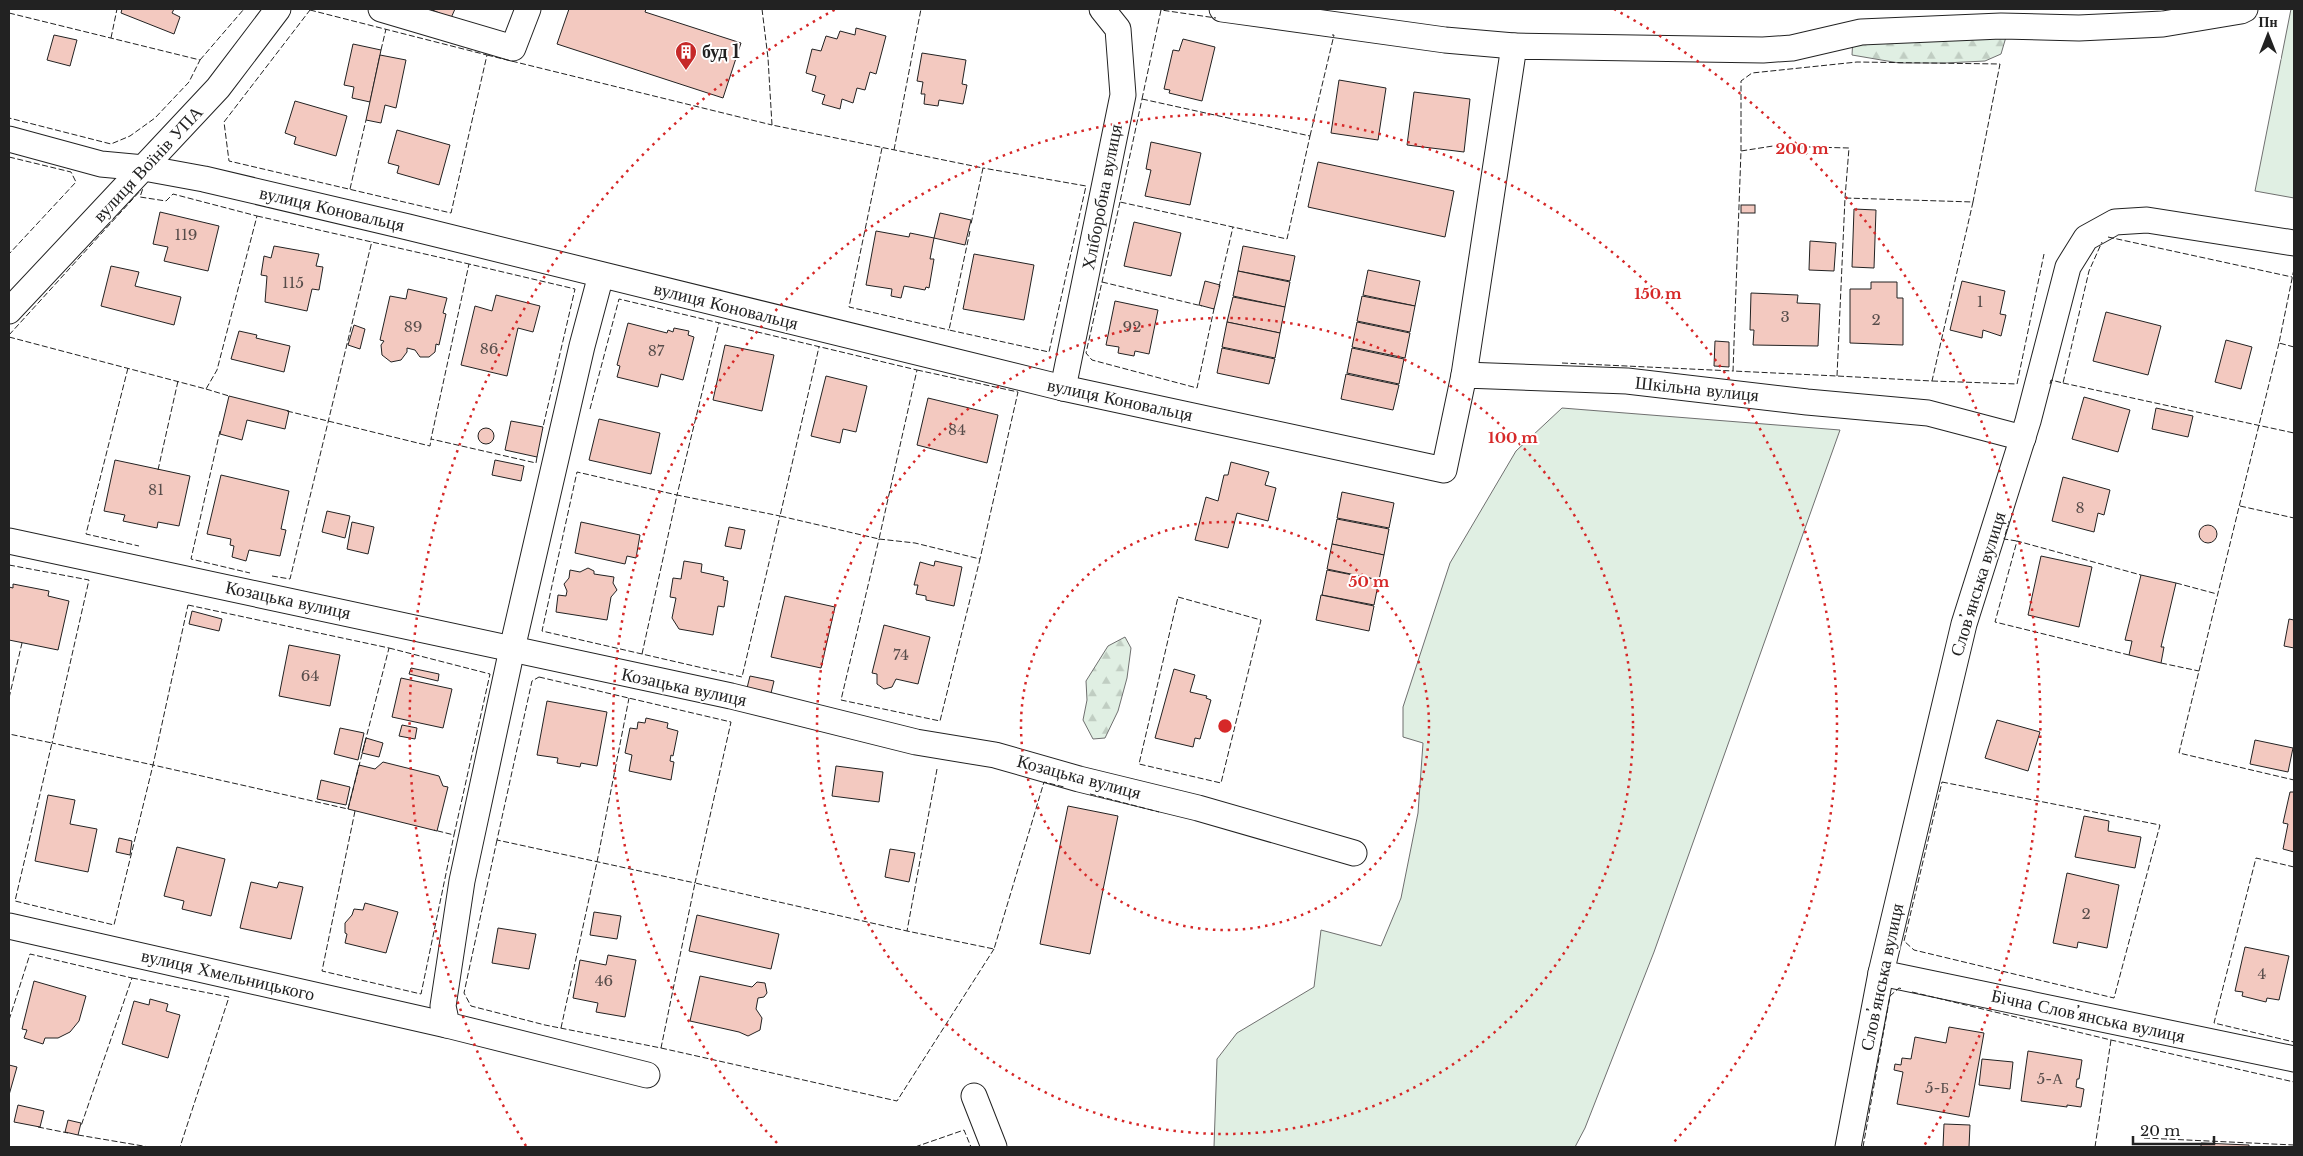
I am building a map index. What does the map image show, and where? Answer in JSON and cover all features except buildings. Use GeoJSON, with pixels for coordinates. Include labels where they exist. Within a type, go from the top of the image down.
{"type":"FeatureCollection","features":[{"type":"Feature","properties":{"kind":"street","name":"вулиця Воїнів УПА"},"geometry":{"type":"LineString","coordinates":[[9,311],[218,88],[278,9]]}},
{"type":"Feature","properties":{"kind":"street"},"geometry":{"type":"LineString","coordinates":[[381,9],[514,48],[528,9]]}},
{"type":"Feature","properties":{"kind":"street","name":"Хліборобна вулиця"},"geometry":{"type":"LineString","coordinates":[[1063,388],[1123,95],[1118,29],[1102,9]]}},
{"type":"Feature","properties":{"kind":"street"},"geometry":{"type":"LineString","coordinates":[[1222,9],[1445,40],[1514,46],[1763,50],[1792,48],[1861,32],[2001,26],[2079,28],[2163,24],[2245,9]]}},
{"type":"Feature","properties":{"kind":"street"},"geometry":{"type":"LineString","coordinates":[[1464,375],[1514,46]]}},
{"type":"Feature","properties":{"kind":"street","name":"вулиця Коновальця"},"geometry":{"type":"LineString","coordinates":[[9,139],[101,164],[144,168],[204,179],[408,226],[1063,388],[1444,470],[1464,375]]}},
{"type":"Feature","properties":{"kind":"street","name":"Словʼянська вулиця"},"geometry":{"type":"LineString","coordinates":[[1848,1147],[1881,973],[1964,624],[2023,438],[2068,267],[2086,238],[2114,222],[2147,220],[2294,243]]}},
{"type":"Feature","properties":{"kind":"street"},"geometry":{"type":"LineString","coordinates":[[447,1025],[443,1006],[462,881],[512,650],[582,346],[601,275]]}},
{"type":"Feature","properties":{"kind":"street","name":"Шкільна вулиця"},"geometry":{"type":"LineString","coordinates":[[1464,375],[1627,381],[1807,402],[1928,413],[2023,438]]}},
{"type":"Feature","properties":{"kind":"street","name":"Козацька вулиця"},"geometry":{"type":"LineString","coordinates":[[9,541],[730,696],[916,742],[996,755],[1079,779],[1198,808],[1354,853]]}},
{"type":"Feature","properties":{"kind":"street","name":"вулиця Хмельницького"},"geometry":{"type":"LineString","coordinates":[[9,926],[447,1025],[647,1075]]}},
{"type":"Feature","properties":{"kind":"street","name":"Бічна Словʼянська вулиця"},"geometry":{"type":"LineString","coordinates":[[1881,973],[2294,1059]]}},
{"type":"Feature","properties":{"kind":"street"},"geometry":{"type":"LineString","coordinates":[[974,1096],[994,1147]]}},
{"type":"Feature","properties":{"kind":"green space"},"geometry":{"type":"Polygon","coordinates":[[[2291,9],[2294,9],[2294,198],[2255,191],[2291,9]]]}},
{"type":"Feature","properties":{"kind":"green space"},"geometry":{"type":"Polygon","coordinates":[[[2006,37],[2001,54],[1985,61],[1899,63],[1852,55],[1853,38],[2006,37]]]}},
{"type":"Feature","properties":{"kind":"green space"},"geometry":{"type":"Polygon","coordinates":[[[1562,408],[1840,430],[1654,952],[1585,1128],[1575,1147],[1214,1147],[1217,1059],[1237,1033],[1314,987],[1321,930],[1381,946],[1401,898],[1418,813],[1423,743],[1403,737],[1403,707],[1450,563],[1516,451],[1562,408]]]}},
{"type":"Feature","properties":{"kind":"green space"},"geometry":{"type":"Polygon","coordinates":[[[1125,637],[1131,648],[1127,678],[1118,711],[1105,738],[1093,739],[1083,720],[1087,700],[1086,681],[1108,646],[1125,637]]]}},
{"type":"Feature","properties":{"kind":"fence"},"geometry":{"type":"LineString","coordinates":[[111,38],[117,9]]}},
{"type":"Feature","properties":{"kind":"fence"},"geometry":{"type":"LineString","coordinates":[[200,60],[244,9]]}},
{"type":"Feature","properties":{"kind":"fence"},"geometry":{"type":"LineString","coordinates":[[762,9],[768,58],[772,125],[983,168],[971,224]]}},
{"type":"Feature","properties":{"kind":"fence"},"geometry":{"type":"LineString","coordinates":[[894,150],[921,9]]}},
{"type":"Feature","properties":{"kind":"fence"},"geometry":{"type":"LineString","coordinates":[[310,10],[487,55],[451,213],[229,161],[224,122],[310,10]]}},
{"type":"Feature","properties":{"kind":"fence"},"geometry":{"type":"LineString","coordinates":[[1142,99],[1161,10],[1216,18]]}},
{"type":"Feature","properties":{"kind":"fence"},"geometry":{"type":"LineString","coordinates":[[9,13],[200,60],[189,82],[155,118],[130,136],[111,144],[9,118]]}},
{"type":"Feature","properties":{"kind":"fence"},"geometry":{"type":"LineString","coordinates":[[381,50],[386,29]]}},
{"type":"Feature","properties":{"kind":"fence"},"geometry":{"type":"LineString","coordinates":[[1310,136],[1334,35],[1332,35]]}},
{"type":"Feature","properties":{"kind":"fence"},"geometry":{"type":"LineString","coordinates":[[487,55],[772,125]]}},
{"type":"Feature","properties":{"kind":"fence"},"geometry":{"type":"LineString","coordinates":[[1741,151],[1741,81],[1752,73],[1857,62],[2000,64],[1973,202]]}},
{"type":"Feature","properties":{"kind":"fence"},"geometry":{"type":"LineString","coordinates":[[1142,99],[1310,136],[1287,239],[1120,202],[1142,99]]}},
{"type":"Feature","properties":{"kind":"fence"},"geometry":{"type":"LineString","coordinates":[[350,189],[366,120]]}},
{"type":"Feature","properties":{"kind":"fence"},"geometry":{"type":"LineString","coordinates":[[1837,376],[1845,198],[1973,202],[1932,381],[1733,371],[1741,151],[1773,146],[1849,148],[1845,198]]}},
{"type":"Feature","properties":{"kind":"fence"},"geometry":{"type":"LineString","coordinates":[[882,148],[849,307],[949,330]]}},
{"type":"Feature","properties":{"kind":"fence"},"geometry":{"type":"LineString","coordinates":[[9,157],[71,172],[76,182],[9,254]]}},
{"type":"Feature","properties":{"kind":"fence"},"geometry":{"type":"LineString","coordinates":[[970,231],[949,330],[1049,352],[1086,186],[983,168]]}},
{"type":"Feature","properties":{"kind":"fence"},"geometry":{"type":"LineString","coordinates":[[9,337],[206,389],[217,370],[257,216],[173,194],[166,201],[140,197],[143,188]]}},
{"type":"Feature","properties":{"kind":"fence"},"geometry":{"type":"LineString","coordinates":[[9,335],[141,190]]}},
{"type":"Feature","properties":{"kind":"fence"},"geometry":{"type":"LineString","coordinates":[[1120,202],[1086,353],[1092,360],[1197,388],[1214,309],[1212,308]]}},
{"type":"Feature","properties":{"kind":"fence"},"geometry":{"type":"LineString","coordinates":[[257,216],[469,264]]}},
{"type":"Feature","properties":{"kind":"fence"},"geometry":{"type":"LineString","coordinates":[[1219,287],[1233,227]]}},
{"type":"Feature","properties":{"kind":"fence"},"geometry":{"type":"LineString","coordinates":[[2108,237],[2292,277]]}},
{"type":"Feature","properties":{"kind":"fence"},"geometry":{"type":"LineString","coordinates":[[272,576],[290,579],[372,241]]}},
{"type":"Feature","properties":{"kind":"fence"},"geometry":{"type":"LineString","coordinates":[[2050,384],[2051,380],[2063,383],[2089,271],[2102,242]]}},
{"type":"Feature","properties":{"kind":"fence"},"geometry":{"type":"LineString","coordinates":[[1932,381],[2017,384],[2044,254]]}},
{"type":"Feature","properties":{"kind":"fence"},"geometry":{"type":"LineString","coordinates":[[537,457],[536,463],[431,439],[469,264],[575,289],[543,427]]}},
{"type":"Feature","properties":{"kind":"fence"},"geometry":{"type":"LineString","coordinates":[[2294,269],[2279,343],[2294,347]]}},
{"type":"Feature","properties":{"kind":"fence"},"geometry":{"type":"LineString","coordinates":[[1102,282],[1202,306]]}},
{"type":"Feature","properties":{"kind":"fence"},"geometry":{"type":"LineString","coordinates":[[590,409],[619,299],[917,370],[879,539],[780,516],[819,347]]}},
{"type":"Feature","properties":{"kind":"fence"},"geometry":{"type":"LineString","coordinates":[[642,654],[677,495],[780,516],[742,677],[542,631],[577,472],[677,495],[719,323]]}},
{"type":"Feature","properties":{"kind":"fence"},"geometry":{"type":"LineString","coordinates":[[2279,343],[2179,753],[2294,780]]}},
{"type":"Feature","properties":{"kind":"fence"},"geometry":{"type":"LineString","coordinates":[[1562,363],[1733,371]]}},
{"type":"Feature","properties":{"kind":"fence"},"geometry":{"type":"LineString","coordinates":[[128,368],[86,534],[139,546]]}},
{"type":"Feature","properties":{"kind":"fence"},"geometry":{"type":"LineString","coordinates":[[917,370],[1018,392],[980,559]]}},
{"type":"Feature","properties":{"kind":"fence"},"geometry":{"type":"LineString","coordinates":[[158,470],[178,381]]}},
{"type":"Feature","properties":{"kind":"fence"},"geometry":{"type":"LineString","coordinates":[[2063,383],[2294,433]]}},
{"type":"Feature","properties":{"kind":"fence"},"geometry":{"type":"LineString","coordinates":[[206,389],[229,396]]}},
{"type":"Feature","properties":{"kind":"fence"},"geometry":{"type":"LineString","coordinates":[[287,411],[430,446],[431,439]]}},
{"type":"Feature","properties":{"kind":"fence"},"geometry":{"type":"LineString","coordinates":[[220,431],[191,559],[250,573]]}},
{"type":"Feature","properties":{"kind":"fence"},"geometry":{"type":"LineString","coordinates":[[2240,506],[2294,518]]}},
{"type":"Feature","properties":{"kind":"fence"},"geometry":{"type":"LineString","coordinates":[[2009,521],[2004,539],[2017,541]]}},
{"type":"Feature","properties":{"kind":"fence"},"geometry":{"type":"LineString","coordinates":[[879,539],[915,543],[980,559],[940,721],[841,700],[879,539]]}},
{"type":"Feature","properties":{"kind":"fence"},"geometry":{"type":"LineString","coordinates":[[2129,655],[1995,622],[2017,541],[2141,575]]}},
{"type":"Feature","properties":{"kind":"fence"},"geometry":{"type":"LineString","coordinates":[[9,565],[89,580],[52,743],[153,765],[114,925],[15,901],[52,743],[9,734]]}},
{"type":"Feature","properties":{"kind":"fence"},"geometry":{"type":"LineString","coordinates":[[2176,583],[2217,594]]}},
{"type":"Feature","properties":{"kind":"fence"},"geometry":{"type":"LineString","coordinates":[[1178,597],[1261,620],[1221,783],[1139,764],[1178,597]]}},
{"type":"Feature","properties":{"kind":"fence"},"geometry":{"type":"LineString","coordinates":[[188,605],[389,648],[348,809],[153,765],[188,605]]}},
{"type":"Feature","properties":{"kind":"fence"},"geometry":{"type":"LineString","coordinates":[[9,698],[22,643]]}},
{"type":"Feature","properties":{"kind":"fence"},"geometry":{"type":"LineString","coordinates":[[389,648],[490,674],[454,835],[434,830]]}},
{"type":"Feature","properties":{"kind":"fence"},"geometry":{"type":"LineString","coordinates":[[2161,663],[2199,671]]}},
{"type":"Feature","properties":{"kind":"fence"},"geometry":{"type":"LineString","coordinates":[[539,677],[731,722],[695,883],[497,840],[532,681],[539,677]]}},
{"type":"Feature","properties":{"kind":"fence"},"geometry":{"type":"LineString","coordinates":[[561,1028],[597,862],[629,698]]}},
{"type":"Feature","properties":{"kind":"fence"},"geometry":{"type":"LineString","coordinates":[[937,769],[907,931],[994,949],[1044,782],[1064,787]]}},
{"type":"Feature","properties":{"kind":"fence"},"geometry":{"type":"LineString","coordinates":[[1942,782],[2160,825],[2114,998],[1914,950],[1904,941],[1942,782]]}},
{"type":"Feature","properties":{"kind":"fence"},"geometry":{"type":"LineString","coordinates":[[1090,794],[1159,812]]}},
{"type":"Feature","properties":{"kind":"fence"},"geometry":{"type":"LineString","coordinates":[[355,811],[322,971],[421,994],[454,835]]}},
{"type":"Feature","properties":{"kind":"fence"},"geometry":{"type":"LineString","coordinates":[[497,840],[464,993],[471,1006],[545,1025],[661,1048],[695,883],[907,931]]}},
{"type":"Feature","properties":{"kind":"fence"},"geometry":{"type":"LineString","coordinates":[[2294,867],[2256,858],[2214,1023],[2294,1042]]}},
{"type":"Feature","properties":{"kind":"fence"},"geometry":{"type":"LineString","coordinates":[[661,1048],[897,1101],[994,949]]}},
{"type":"Feature","properties":{"kind":"fence"},"geometry":{"type":"LineString","coordinates":[[9,1020],[30,954],[132,978],[81,1126]]}},
{"type":"Feature","properties":{"kind":"fence"},"geometry":{"type":"LineString","coordinates":[[132,978],[229,997],[180,1147]]}},
{"type":"Feature","properties":{"kind":"fence"},"geometry":{"type":"LineString","coordinates":[[1863,1147],[1890,996],[1899,988],[1903,989]]}},
{"type":"Feature","properties":{"kind":"fence"},"geometry":{"type":"LineString","coordinates":[[1912,992],[2294,1082]]}},
{"type":"Feature","properties":{"kind":"fence"},"geometry":{"type":"LineString","coordinates":[[2095,1147],[2111,1040]]}},
{"type":"Feature","properties":{"kind":"fence"},"geometry":{"type":"LineString","coordinates":[[38,1127],[68,1133]]}},
{"type":"Feature","properties":{"kind":"fence"},"geometry":{"type":"LineString","coordinates":[[915,1147],[964,1130],[971,1147]]}},
{"type":"Feature","properties":{"kind":"fence"},"geometry":{"type":"LineString","coordinates":[[78,1135],[149,1147]]}},
{"type":"Feature","properties":{"kind":"fence"},"geometry":{"type":"LineString","coordinates":[[2144,1138],[2294,1145]]}},
{"type":"Feature","properties":{"kind":"place","name":"буд 1"},"geometry":{"type":"Point","coordinates":[686,71]}}]}
